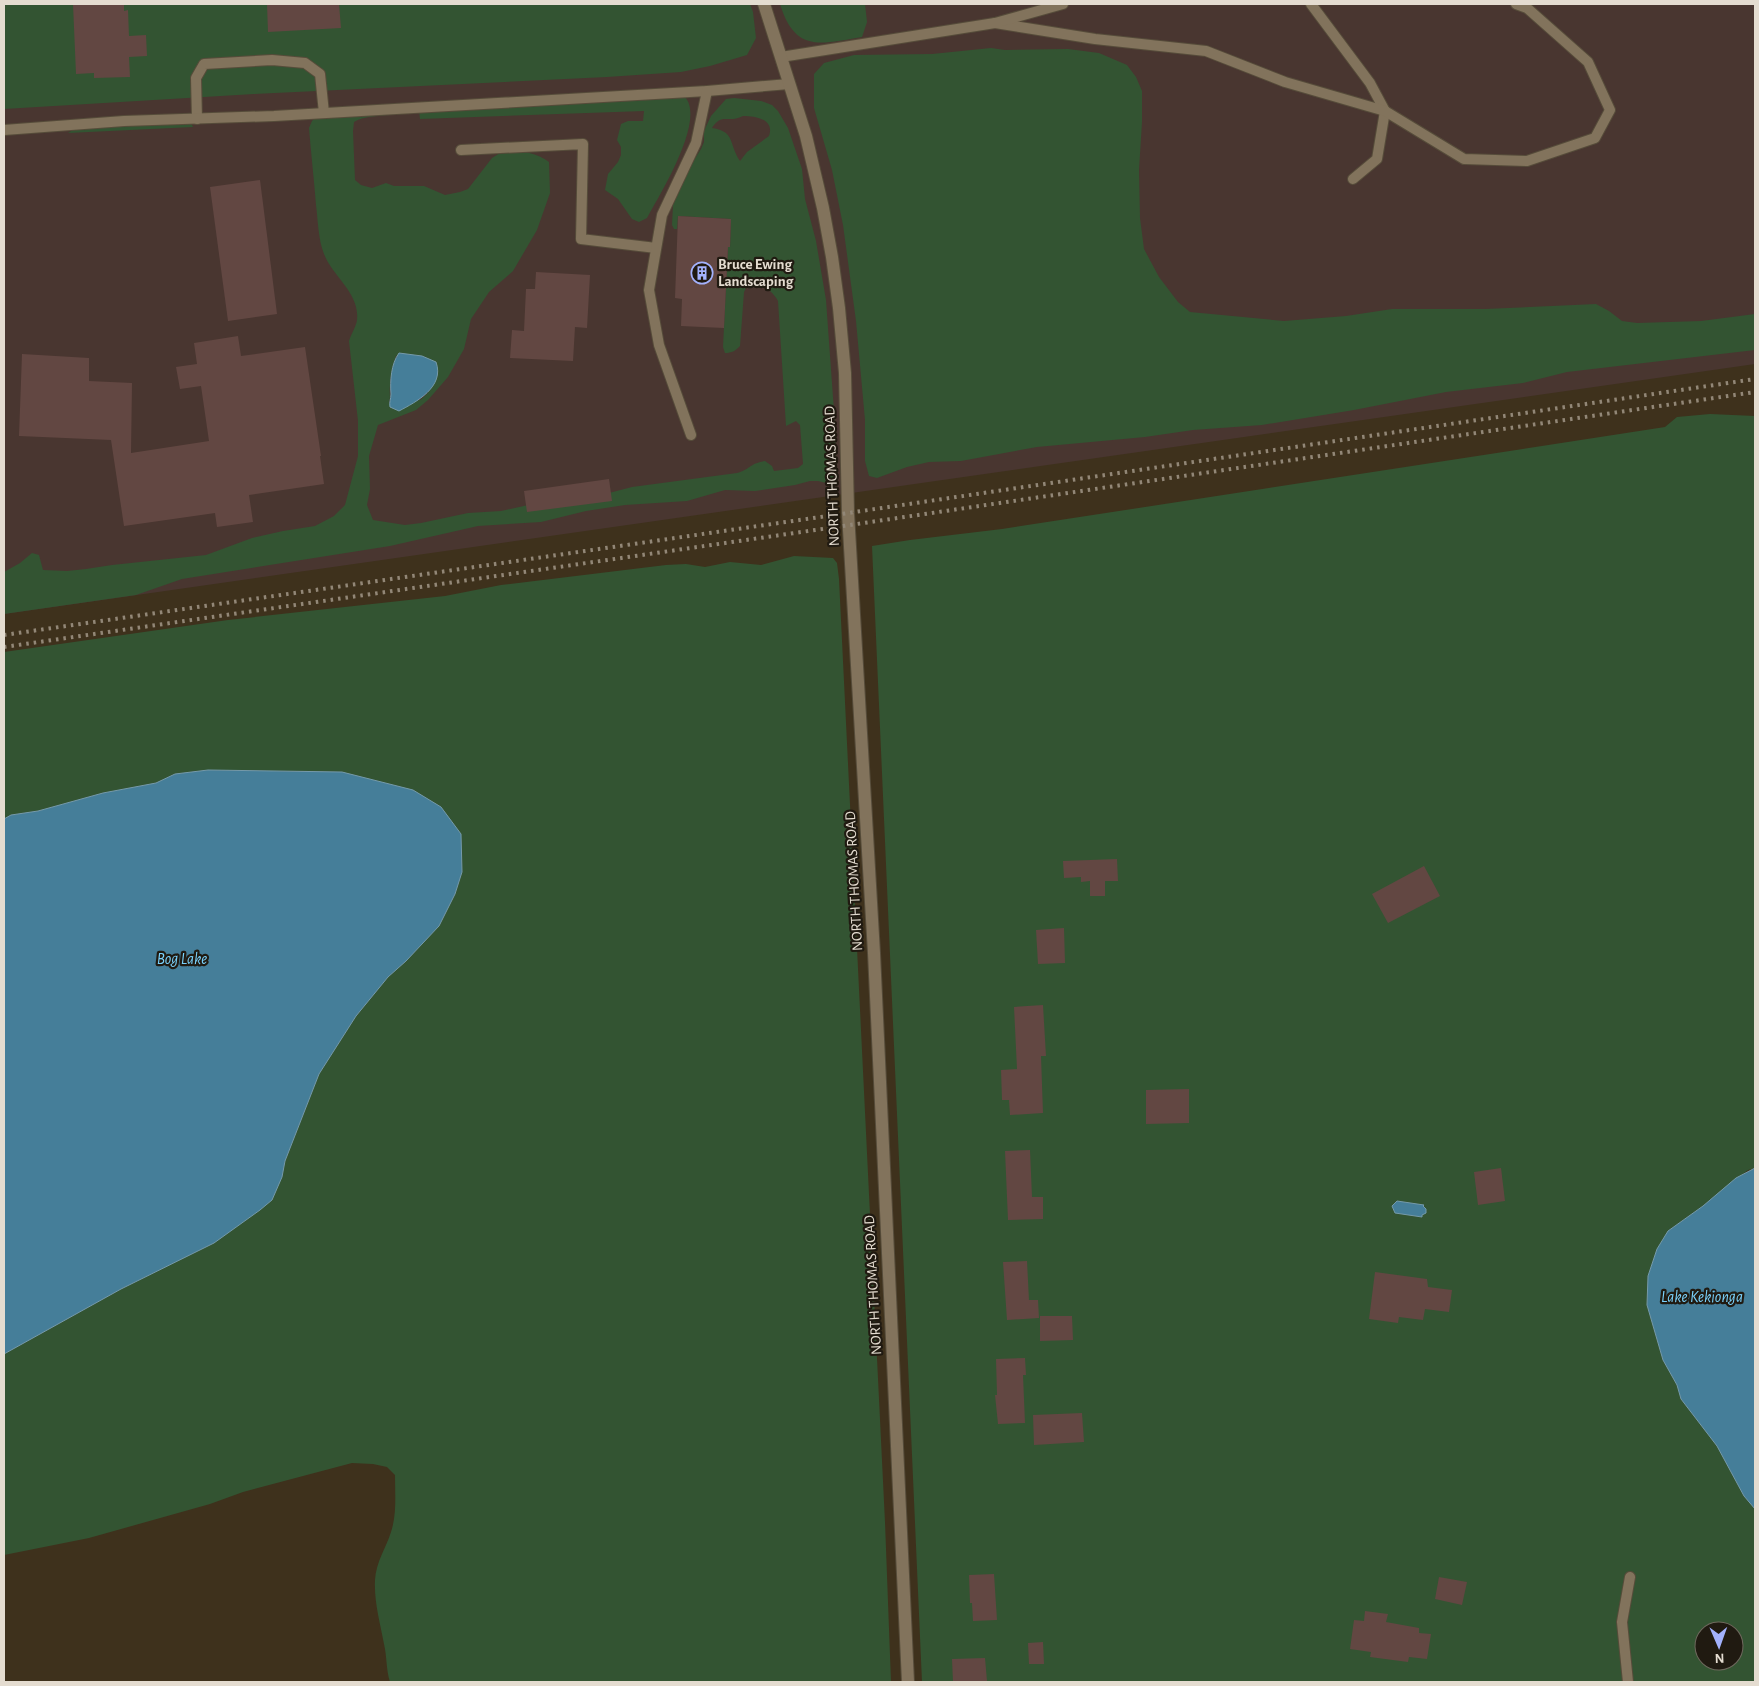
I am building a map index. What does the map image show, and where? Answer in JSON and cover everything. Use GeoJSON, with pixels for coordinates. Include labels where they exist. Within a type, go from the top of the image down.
{"type":"FeatureCollection","features":[{"type":"Feature","properties":{"kind":"main road","name":"NORTH THOMAS ROAD"},"geometry":{"type":"LineString","coordinates":[[764,4],[806,136],[825,217],[839,308],[845,373],[848,514],[874,953],[908,1682]]}},
{"type":"Feature","properties":{"kind":"lane"},"geometry":{"type":"LineString","coordinates":[[780,57],[995,23],[1063,4]]}},
{"type":"Feature","properties":{"kind":"lane"},"geometry":{"type":"LineString","coordinates":[[1311,4],[1370,83],[1385,110],[1377,159],[1353,179]]}},
{"type":"Feature","properties":{"kind":"lane"},"geometry":{"type":"LineString","coordinates":[[995,23],[1094,39],[1206,51],[1285,82],[1385,110],[1464,159],[1527,161],[1595,138],[1610,110],[1588,62],[1527,8],[1516,4]]}},
{"type":"Feature","properties":{"kind":"lane"},"geometry":{"type":"LineString","coordinates":[[197,119],[196,78],[204,64],[272,60],[304,63],[320,74],[324,113]]}},
{"type":"Feature","properties":{"kind":"lane"},"geometry":{"type":"LineString","coordinates":[[4,130],[124,121],[324,113],[707,92],[789,84]]}},
{"type":"Feature","properties":{"kind":"lane"},"geometry":{"type":"LineString","coordinates":[[691,435],[660,345],[649,290],[662,215],[696,143],[707,92]]}},
{"type":"Feature","properties":{"kind":"lane"},"geometry":{"type":"LineString","coordinates":[[461,150],[583,144],[581,240],[656,248]]}},
{"type":"Feature","properties":{"kind":"lane"},"geometry":{"type":"LineString","coordinates":[[1628,1682],[1622,1622],[1630,1577]]}},
{"type":"Feature","properties":{"kind":"shaded area"},"geometry":{"type":"Polygon","coordinates":[[[4,4],[1755,4],[1755,364],[4,614],[4,4]]]}},
{"type":"Feature","properties":{"kind":"green space"},"geometry":{"type":"Polygon","coordinates":[[[4,4],[750,4],[753,12],[756,38],[747,55],[681,72],[4,109],[4,4]]]}},
{"type":"Feature","properties":{"kind":"green space"},"geometry":{"type":"Polygon","coordinates":[[[780,4],[865,4],[867,22],[862,37],[822,43],[811,41],[801,38],[793,31],[786,20],[780,4]]]}},
{"type":"Feature","properties":{"kind":"green space"},"geometry":{"type":"Polygon","coordinates":[[[991,48],[1005,50],[1068,49],[1099,53],[1127,65],[1136,77],[1142,91],[1139,170],[1140,218],[1144,249],[1159,277],[1178,302],[1190,312],[1284,321],[1346,316],[1392,309],[1485,309],[1596,304],[1622,321],[1637,323],[1701,321],[1755,314],[1755,350],[1567,372],[1523,383],[1446,392],[1262,425],[1193,430],[1145,437],[1037,447],[961,461],[929,462],[907,467],[877,478],[869,476],[865,461],[865,420],[856,321],[843,225],[832,170],[814,108],[814,74],[824,63],[854,55],[932,54],[991,48]]]}},
{"type":"Feature","properties":{"kind":"green space"},"geometry":{"type":"Polygon","coordinates":[[[685,97],[690,108],[690,122],[686,139],[679,157],[647,218],[639,222],[632,219],[618,199],[605,190],[608,174],[621,155],[621,147],[617,140],[621,124],[628,121],[643,121],[644,111],[420,119],[419,110],[685,97]]]}},
{"type":"Feature","properties":{"kind":"green space"},"geometry":{"type":"Polygon","coordinates":[[[726,99],[761,101],[772,105],[788,128],[802,169],[805,199],[816,241],[826,300],[835,425],[836,472],[833,479],[826,483],[810,481],[755,491],[725,490],[687,501],[625,505],[586,511],[541,522],[478,526],[390,546],[182,579],[136,595],[4,614],[4,572],[20,563],[32,553],[39,555],[43,570],[67,571],[206,555],[252,538],[315,526],[334,516],[345,505],[358,456],[358,421],[349,341],[357,320],[357,310],[350,293],[324,254],[318,230],[309,128],[312,121],[320,113],[392,114],[368,117],[354,122],[355,180],[361,185],[372,188],[386,183],[394,186],[424,186],[445,195],[460,192],[468,189],[492,158],[505,150],[539,156],[549,162],[550,193],[537,230],[513,271],[489,292],[471,319],[464,349],[448,377],[428,400],[416,410],[378,425],[369,456],[370,489],[367,505],[373,520],[405,525],[468,513],[501,511],[533,504],[609,493],[632,487],[737,473],[756,463],[765,461],[772,466],[774,471],[798,468],[803,464],[800,425],[796,421],[786,426],[778,301],[772,293],[761,286],[747,286],[744,292],[740,346],[730,353],[725,353],[723,347],[731,219],[678,216],[677,229],[674,229],[672,225],[673,205],[691,165],[704,142],[704,131],[711,116],[726,99]],[[743,116],[719,120],[712,128],[725,132],[728,135],[740,161],[747,152],[769,136],[770,130],[767,122],[758,118],[743,116]],[[403,353],[396,356],[394,363],[389,403],[420,400],[435,380],[437,366],[422,356],[410,356],[403,353]]]}},
{"type":"Feature","properties":{"kind":"green space"},"geometry":{"type":"Polygon","coordinates":[[[190,121],[193,127],[68,133],[85,122],[190,121]]]}},
{"type":"Feature","properties":{"kind":"green space"},"geometry":{"type":"Polygon","coordinates":[[[1710,414],[1755,416],[1755,1168],[1748,1170],[1668,1231],[1648,1276],[1647,1305],[1663,1360],[1677,1385],[1681,1399],[1717,1446],[1744,1496],[1755,1509],[1755,1682],[922,1682],[872,546],[1002,529],[1665,427],[1677,417],[1710,414]]]}},
{"type":"Feature","properties":{"kind":"green space"},"geometry":{"type":"Polygon","coordinates":[[[794,556],[833,558],[837,563],[839,579],[885,1522],[891,1682],[390,1682],[376,1604],[375,1580],[379,1561],[393,1525],[395,1475],[387,1467],[373,1464],[352,1463],[243,1492],[210,1504],[89,1538],[4,1555],[4,1354],[121,1289],[214,1243],[282,1177],[285,1161],[319,1074],[356,1016],[388,977],[439,926],[455,894],[462,872],[461,834],[342,772],[208,770],[175,774],[156,783],[103,793],[38,811],[11,815],[4,819],[4,652],[228,620],[445,596],[501,585],[666,565],[686,564],[705,567],[730,562],[761,565],[794,556]]]}},
{"type":"Feature","properties":{"kind":"water"},"geometry":{"type":"Polygon","coordinates":[[[399,353],[422,356],[436,362],[438,371],[433,386],[427,393],[399,411],[390,407],[390,404],[392,373],[394,362],[399,353]]]}},
{"type":"Feature","properties":{"kind":"water","name":"Bog Lake"},"geometry":{"type":"Polygon","coordinates":[[[208,770],[342,772],[413,790],[441,807],[461,834],[462,872],[455,894],[439,926],[388,977],[356,1016],[319,1074],[272,1200],[214,1243],[121,1289],[4,1354],[4,819],[11,815],[38,811],[103,793],[156,783],[175,774],[208,770]]]}},
{"type":"Feature","properties":{"kind":"water","name":"Lake Kekionga"},"geometry":{"type":"Polygon","coordinates":[[[1755,1168],[1755,1509],[1744,1496],[1717,1446],[1681,1399],[1677,1385],[1663,1360],[1647,1305],[1648,1276],[1657,1249],[1668,1231],[1703,1206],[1736,1178],[1755,1168]]]}},
{"type":"Feature","properties":{"kind":"water"},"geometry":{"type":"Polygon","coordinates":[[[1397,1201],[1424,1205],[1426,1213],[1422,1217],[1395,1213],[1392,1206],[1397,1201]]]}},
{"type":"Feature","properties":{"kind":"building"},"geometry":{"type":"Polygon","coordinates":[[[73,4],[124,4],[124,11],[128,10],[129,36],[146,35],[147,56],[129,57],[130,77],[94,78],[94,73],[76,74],[73,4]]]}},
{"type":"Feature","properties":{"kind":"building"},"geometry":{"type":"Polygon","coordinates":[[[267,4],[339,4],[341,28],[268,32],[267,4]]]}},
{"type":"Feature","properties":{"kind":"building"},"geometry":{"type":"Polygon","coordinates":[[[260,180],[277,314],[228,321],[210,187],[260,180]]]}},
{"type":"Feature","properties":{"kind":"building","name":"Bruce Ewing Landscaping"},"geometry":{"type":"Polygon","coordinates":[[[678,216],[731,219],[724,328],[681,326],[682,299],[675,298],[678,216]]]}},
{"type":"Feature","properties":{"kind":"building"},"geometry":{"type":"Polygon","coordinates":[[[536,272],[590,275],[587,328],[575,327],[573,361],[510,358],[512,330],[524,331],[526,289],[535,289],[536,272]]]}},
{"type":"Feature","properties":{"kind":"building"},"geometry":{"type":"Polygon","coordinates":[[[238,336],[241,356],[305,347],[324,484],[249,495],[253,522],[217,527],[215,513],[124,526],[111,440],[19,436],[22,354],[89,358],[89,381],[132,383],[131,453],[209,441],[201,386],[180,389],[176,367],[197,364],[194,343],[238,336]]]}},
{"type":"Feature","properties":{"kind":"building"},"geometry":{"type":"Polygon","coordinates":[[[609,479],[612,501],[527,512],[524,491],[609,479]]]}},
{"type":"Feature","properties":{"kind":"building"},"geometry":{"type":"Polygon","coordinates":[[[1117,859],[1118,881],[1105,881],[1105,896],[1090,896],[1090,881],[1081,882],[1081,877],[1064,878],[1063,861],[1117,859]]]}},
{"type":"Feature","properties":{"kind":"building"},"geometry":{"type":"Polygon","coordinates":[[[1424,866],[1440,896],[1388,923],[1372,894],[1424,866]]]}},
{"type":"Feature","properties":{"kind":"building"},"geometry":{"type":"Polygon","coordinates":[[[1064,928],[1065,963],[1038,964],[1036,930],[1064,928]]]}},
{"type":"Feature","properties":{"kind":"building"},"geometry":{"type":"Polygon","coordinates":[[[1043,1005],[1046,1056],[1041,1056],[1043,1113],[1010,1115],[1009,1100],[1002,1100],[1001,1070],[1017,1069],[1014,1007],[1043,1005]]]}},
{"type":"Feature","properties":{"kind":"building"},"geometry":{"type":"Polygon","coordinates":[[[1189,1089],[1189,1123],[1146,1124],[1146,1090],[1189,1089]]]}},
{"type":"Feature","properties":{"kind":"building"},"geometry":{"type":"Polygon","coordinates":[[[1030,1150],[1032,1197],[1043,1197],[1043,1219],[1008,1220],[1005,1151],[1030,1150]]]}},
{"type":"Feature","properties":{"kind":"building"},"geometry":{"type":"Polygon","coordinates":[[[1501,1168],[1505,1201],[1478,1205],[1474,1172],[1501,1168]]]}},
{"type":"Feature","properties":{"kind":"building"},"geometry":{"type":"Polygon","coordinates":[[[1027,1261],[1029,1300],[1038,1300],[1039,1318],[1007,1320],[1003,1262],[1027,1261]]]}},
{"type":"Feature","properties":{"kind":"building"},"geometry":{"type":"Polygon","coordinates":[[[1375,1272],[1427,1279],[1428,1287],[1452,1290],[1449,1312],[1425,1309],[1423,1320],[1399,1317],[1398,1323],[1369,1319],[1375,1272]]]}},
{"type":"Feature","properties":{"kind":"building"},"geometry":{"type":"Polygon","coordinates":[[[1040,1316],[1072,1316],[1073,1340],[1040,1341],[1040,1316]]]}},
{"type":"Feature","properties":{"kind":"building"},"geometry":{"type":"Polygon","coordinates":[[[1025,1358],[1026,1375],[1023,1375],[1025,1423],[998,1424],[995,1395],[997,1395],[996,1359],[1025,1358]]]}},
{"type":"Feature","properties":{"kind":"building"},"geometry":{"type":"Polygon","coordinates":[[[1082,1413],[1084,1442],[1034,1445],[1033,1415],[1082,1413]]]}},
{"type":"Feature","properties":{"kind":"building"},"geometry":{"type":"Polygon","coordinates":[[[994,1574],[997,1620],[973,1621],[969,1575],[994,1574]]]}},
{"type":"Feature","properties":{"kind":"building"},"geometry":{"type":"Polygon","coordinates":[[[1439,1577],[1467,1582],[1462,1605],[1435,1599],[1439,1577]]]}},
{"type":"Feature","properties":{"kind":"building"},"geometry":{"type":"Polygon","coordinates":[[[1365,1611],[1388,1614],[1386,1622],[1419,1628],[1419,1633],[1431,1634],[1427,1659],[1409,1657],[1408,1662],[1370,1657],[1371,1652],[1350,1649],[1354,1620],[1364,1621],[1365,1611]]]}},
{"type":"Feature","properties":{"kind":"building"},"geometry":{"type":"Polygon","coordinates":[[[1043,1642],[1044,1664],[1029,1664],[1028,1643],[1043,1642]]]}},
{"type":"Feature","properties":{"kind":"building"},"geometry":{"type":"Polygon","coordinates":[[[985,1658],[987,1681],[953,1682],[952,1659],[985,1658]]]}},
{"type":"Feature","properties":{"kind":"railway"},"geometry":{"type":"LineString","coordinates":[[4,635],[1755,379]]}},
{"type":"Feature","properties":{"kind":"railway"},"geometry":{"type":"LineString","coordinates":[[4,647],[1755,392]]}},
{"type":"Feature","properties":{"kind":"place","name":"Bruce Ewing Landscaping"},"geometry":{"type":"Point","coordinates":[702,273]}}]}
